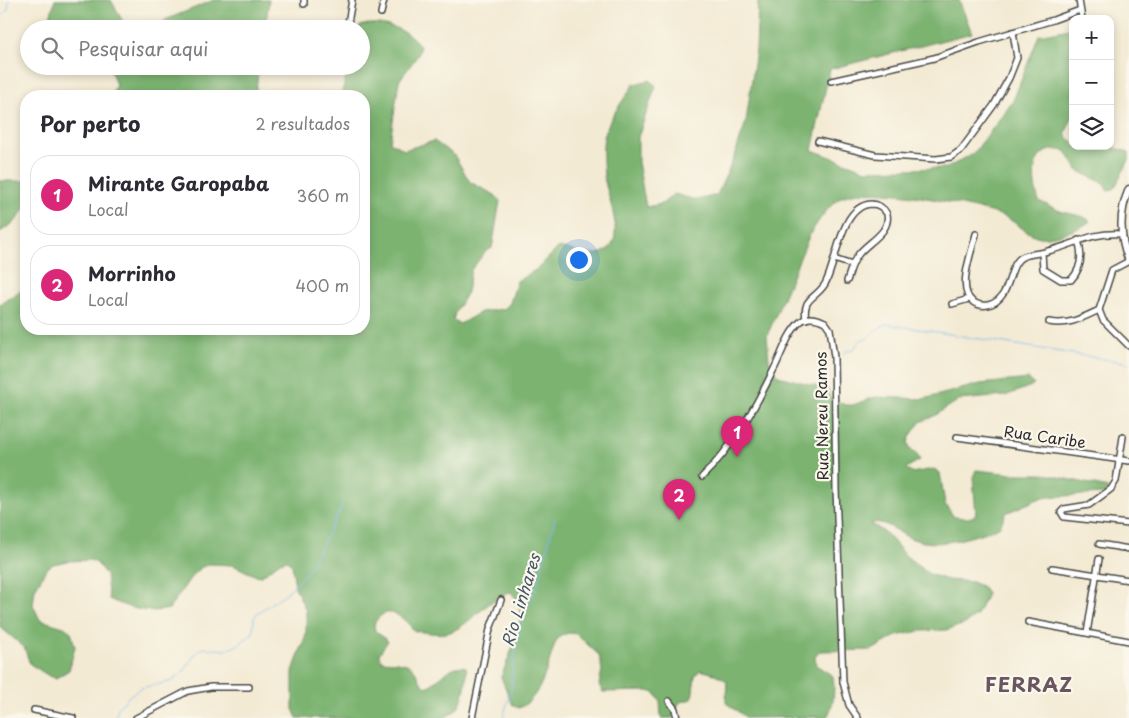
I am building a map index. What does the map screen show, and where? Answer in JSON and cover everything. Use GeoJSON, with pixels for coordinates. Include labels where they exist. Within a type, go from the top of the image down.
{"type":"FeatureCollection","features":[{"type":"Feature","properties":{"kind":"main road"},"geometry":{"type":"LineString","coordinates":[[1129,189],[1122,207],[1122,234],[1129,261]]}},
{"type":"Feature","properties":{"kind":"street"},"geometry":{"type":"LineString","coordinates":[[349,20],[352,0]]}},
{"type":"Feature","properties":{"kind":"street"},"geometry":{"type":"LineString","coordinates":[[382,13],[384,0]]}},
{"type":"Feature","properties":{"kind":"street"},"geometry":{"type":"LineString","coordinates":[[1079,0],[1081,15]]}},
{"type":"Feature","properties":{"kind":"street"},"geometry":{"type":"LineString","coordinates":[[831,82],[934,58],[1080,10]]}},
{"type":"Feature","properties":{"kind":"street"},"geometry":{"type":"LineString","coordinates":[[818,141],[875,155],[936,159],[951,157],[961,150],[994,105],[1009,78],[1016,58],[1013,32]]}},
{"type":"Feature","properties":{"kind":"street"},"geometry":{"type":"LineString","coordinates":[[702,477],[733,441],[775,369],[794,330],[801,321],[806,319],[806,304],[824,285],[844,228],[850,217],[857,210],[870,204],[879,206],[886,214],[886,223],[877,238],[861,250],[852,265],[846,281]]}},
{"type":"Feature","properties":{"kind":"street"},"geometry":{"type":"LineString","coordinates":[[976,234],[964,289],[969,299],[982,306],[997,302],[1001,298],[1022,256],[1042,253],[1078,240],[1102,234],[1122,234]]}},
{"type":"Feature","properties":{"kind":"street"},"geometry":{"type":"LineString","coordinates":[[1042,253],[1043,269],[1061,280],[1071,280],[1077,274],[1080,263],[1081,249],[1078,240]]}},
{"type":"Feature","properties":{"kind":"street"},"geometry":{"type":"LineString","coordinates":[[834,259],[852,265]]}},
{"type":"Feature","properties":{"kind":"street"},"geometry":{"type":"LineString","coordinates":[[1129,261],[1112,270],[1099,310],[1103,320],[1129,346]]}},
{"type":"Feature","properties":{"kind":"street"},"geometry":{"type":"LineString","coordinates":[[952,304],[969,299]]}},
{"type":"Feature","properties":{"kind":"street"},"geometry":{"type":"LineString","coordinates":[[1049,322],[1063,324],[1099,310]]}},
{"type":"Feature","properties":{"kind":"street","name":"Rua Nereu Ramos"},"geometry":{"type":"LineString","coordinates":[[806,319],[821,320],[828,325],[834,356],[842,674],[843,687],[849,705],[858,718]]}},
{"type":"Feature","properties":{"kind":"street","name":"Rua Caribe"},"geometry":{"type":"LineString","coordinates":[[957,437],[1129,461]]}},
{"type":"Feature","properties":{"kind":"street"},"geometry":{"type":"LineString","coordinates":[[1123,437],[1116,481],[1112,489],[1089,505],[1064,509],[1061,512],[1064,517],[1129,524]]}},
{"type":"Feature","properties":{"kind":"street"},"geometry":{"type":"LineString","coordinates":[[1099,544],[1129,549]]}},
{"type":"Feature","properties":{"kind":"street"},"geometry":{"type":"LineString","coordinates":[[1088,633],[1098,559]]}},
{"type":"Feature","properties":{"kind":"street"},"geometry":{"type":"LineString","coordinates":[[1052,568],[1129,580]]}},
{"type":"Feature","properties":{"kind":"street"},"geometry":{"type":"LineString","coordinates":[[472,718],[490,629],[501,600]]}},
{"type":"Feature","properties":{"kind":"street"},"geometry":{"type":"LineString","coordinates":[[1028,622],[1129,640]]}},
{"type":"Feature","properties":{"kind":"street"},"geometry":{"type":"LineString","coordinates":[[136,718],[188,691],[211,688],[249,688]]}},
{"type":"Feature","properties":{"kind":"street"},"geometry":{"type":"LineString","coordinates":[[669,701],[675,709],[677,718]]}},
{"type":"Feature","properties":{"kind":"street"},"geometry":{"type":"LineString","coordinates":[[34,710],[72,718]]}},
{"type":"Feature","properties":{"kind":"green space"},"geometry":{"type":"Polygon","coordinates":[[[55,0],[111,0],[122,20],[49,20],[55,0]]]}},
{"type":"Feature","properties":{"kind":"green space"},"geometry":{"type":"Polygon","coordinates":[[[214,0],[269,0],[266,20],[165,20],[214,0]]]}},
{"type":"Feature","properties":{"kind":"green space"},"geometry":{"type":"Polygon","coordinates":[[[761,0],[959,0],[972,33],[830,69],[812,150],[866,170],[947,168],[974,153],[1013,101],[1039,35],[1069,29],[1069,125],[1065,134],[1069,139],[1069,150],[1114,150],[1114,148],[1129,152],[1129,160],[1114,189],[1107,190],[1103,183],[1077,170],[1066,151],[1049,150],[1041,155],[1037,160],[1034,174],[1039,201],[1060,211],[1084,217],[1090,221],[1074,230],[1059,235],[1040,237],[1024,230],[1000,215],[944,201],[875,192],[856,193],[842,197],[829,208],[810,234],[767,336],[769,360],[778,376],[828,389],[829,397],[845,405],[853,405],[875,397],[924,399],[980,384],[1029,379],[1034,385],[1005,396],[959,400],[934,416],[920,422],[908,442],[910,449],[916,453],[920,460],[906,468],[911,473],[934,469],[940,473],[945,504],[954,517],[969,518],[976,515],[973,477],[976,470],[1013,474],[1045,474],[1108,488],[1105,494],[1043,497],[1006,513],[1000,526],[993,530],[954,541],[923,542],[908,537],[883,524],[871,523],[888,535],[906,556],[929,574],[948,580],[972,582],[983,587],[987,594],[977,615],[965,624],[946,630],[920,631],[896,636],[872,650],[820,651],[815,657],[816,665],[833,676],[834,681],[832,704],[826,718],[747,718],[726,703],[727,681],[715,674],[700,670],[695,676],[692,699],[680,702],[673,714],[673,718],[661,718],[660,701],[655,693],[648,691],[603,692],[599,685],[602,670],[599,655],[576,634],[569,633],[562,635],[556,641],[539,688],[527,703],[519,708],[512,704],[501,677],[519,622],[519,605],[511,592],[497,598],[460,627],[449,632],[414,631],[400,617],[389,613],[379,617],[374,624],[375,631],[388,641],[379,654],[382,661],[398,662],[410,666],[426,687],[449,670],[460,666],[466,667],[466,681],[461,702],[454,712],[444,718],[297,718],[293,709],[293,671],[306,634],[306,610],[295,587],[292,565],[287,560],[280,562],[261,576],[254,575],[233,565],[210,564],[202,567],[191,577],[169,609],[153,611],[123,605],[109,599],[106,575],[97,563],[90,560],[53,564],[46,569],[35,589],[33,605],[40,620],[64,627],[71,632],[75,647],[69,670],[56,678],[49,676],[30,664],[24,647],[0,627],[0,304],[20,291],[20,335],[370,335],[370,90],[343,90],[347,75],[370,75],[370,24],[374,24],[401,30],[409,35],[420,47],[418,55],[399,81],[390,142],[404,150],[434,141],[454,155],[470,182],[495,195],[500,201],[492,248],[485,252],[471,270],[467,292],[455,313],[453,320],[460,324],[481,312],[504,309],[510,303],[517,281],[537,269],[559,247],[591,254],[601,253],[610,248],[614,240],[615,230],[604,176],[604,137],[613,116],[634,84],[650,80],[656,86],[638,137],[638,162],[646,207],[662,204],[674,194],[697,200],[717,195],[733,160],[746,122],[756,50],[758,2],[761,0]]]}},
{"type":"Feature","properties":{"kind":"green space"},"geometry":{"type":"Polygon","coordinates":[[[112,75],[258,75],[256,90],[114,90],[116,85],[112,75]]]}},
{"type":"Feature","properties":{"kind":"green space"},"geometry":{"type":"Polygon","coordinates":[[[0,181],[20,181],[20,215],[15,222],[0,232],[0,181]]]}},
{"type":"Feature","properties":{"kind":"waterway"},"geometry":{"type":"LineString","coordinates":[[0,19],[8,9],[9,0]]}},
{"type":"Feature","properties":{"kind":"waterway"},"geometry":{"type":"LineString","coordinates":[[844,354],[846,351],[853,350],[860,341],[867,339],[874,331],[887,324],[1129,363]]}},
{"type":"Feature","properties":{"kind":"waterway"},"geometry":{"type":"LineString","coordinates":[[115,718],[118,708],[129,696],[141,688],[173,681],[185,670],[199,650],[205,648],[226,650],[238,645],[253,633],[254,618],[257,613],[285,594],[311,566],[343,504]]}},
{"type":"Feature","properties":{"kind":"waterway","name":"Rio Linhares"},"geometry":{"type":"LineString","coordinates":[[503,718],[511,690],[513,663],[522,621],[538,582],[555,518]]}},
{"type":"Feature","properties":{"kind":"place","name":"Mirante Garopaba"},"geometry":{"type":"Point","coordinates":[737,457]}},
{"type":"Feature","properties":{"kind":"place","name":"Morrinho"},"geometry":{"type":"Point","coordinates":[679,520]}},
{"type":"Feature","properties":{"kind":"district","name":"FERRAZ"},"geometry":{"type":"Point","coordinates":[1029,684]}}]}
